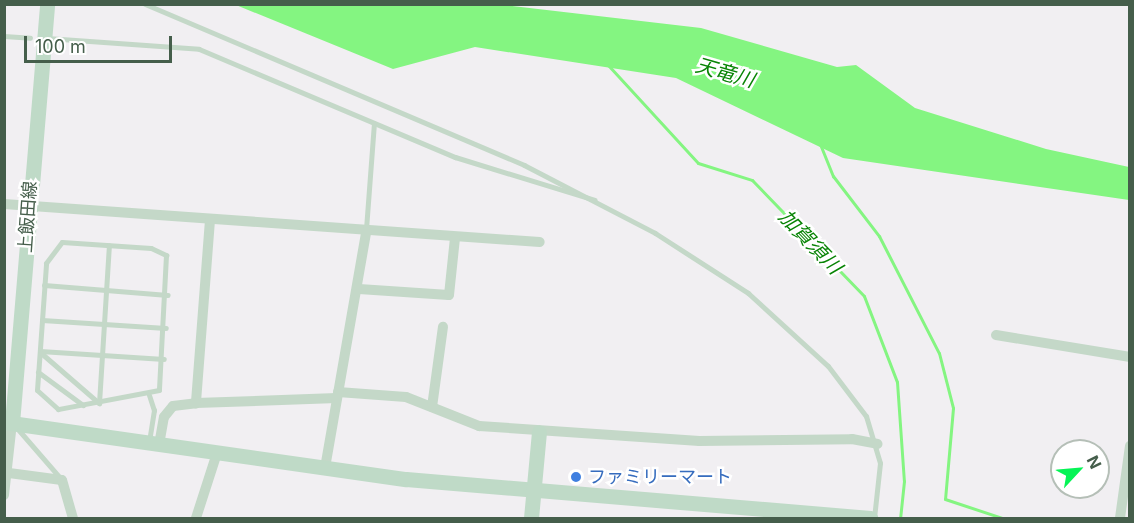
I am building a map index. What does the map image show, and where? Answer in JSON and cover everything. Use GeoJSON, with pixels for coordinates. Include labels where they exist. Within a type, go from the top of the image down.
{"type":"FeatureCollection","features":[{"type":"Feature","properties":{"kind":"street","name":"上飯田線"},"geometry":{"type":"LineString","coordinates":[[8,422],[47,4]]}},
{"type":"Feature","properties":{"kind":"street"},"geometry":{"type":"LineString","coordinates":[[4,204],[366,232],[540,242]]}},
{"type":"Feature","properties":{"kind":"street"},"geometry":{"type":"LineString","coordinates":[[196,403],[210,220]]}},
{"type":"Feature","properties":{"kind":"street"},"geometry":{"type":"LineString","coordinates":[[325,468],[359,289],[366,232]]}},
{"type":"Feature","properties":{"kind":"street"},"geometry":{"type":"LineString","coordinates":[[359,289],[449,295],[455,238]]}},
{"type":"Feature","properties":{"kind":"street"},"geometry":{"type":"LineString","coordinates":[[432,407],[443,327]]}},
{"type":"Feature","properties":{"kind":"street"},"geometry":{"type":"LineString","coordinates":[[996,335],[1130,357]]}},
{"type":"Feature","properties":{"kind":"street"},"geometry":{"type":"LineString","coordinates":[[154,444],[164,417],[173,406],[338,395],[406,397],[479,426],[539,432],[878,444]]}},
{"type":"Feature","properties":{"kind":"street"},"geometry":{"type":"LineString","coordinates":[[4,495],[9,473],[8,422],[325,468],[531,493],[870,519]]}},
{"type":"Feature","properties":{"kind":"street"},"geometry":{"type":"LineString","coordinates":[[531,519],[531,493],[539,432]]}},
{"type":"Feature","properties":{"kind":"street"},"geometry":{"type":"LineString","coordinates":[[1119,519],[1130,446]]}},
{"type":"Feature","properties":{"kind":"street"},"geometry":{"type":"LineString","coordinates":[[196,519],[217,453]]}},
{"type":"Feature","properties":{"kind":"street"},"geometry":{"type":"LineString","coordinates":[[9,473],[62,480],[73,519]]}},
{"type":"Feature","properties":{"kind":"lane"},"geometry":{"type":"LineString","coordinates":[[145,4],[423,119],[597,200],[689,253],[793,332],[845,387],[878,444],[874,519]]}},
{"type":"Feature","properties":{"kind":"lane"},"geometry":{"type":"LineString","coordinates":[[4,36],[30,38]]}},
{"type":"Feature","properties":{"kind":"lane"},"geometry":{"type":"LineString","coordinates":[[47,38],[199,49],[455,157],[583,201],[597,200]]}},
{"type":"Feature","properties":{"kind":"lane"},"geometry":{"type":"LineString","coordinates":[[366,232],[374,123]]}},
{"type":"Feature","properties":{"kind":"lane"},"geometry":{"type":"LineString","coordinates":[[62,242],[151,248],[166,255],[168,294],[164,359],[159,390],[149,395],[58,409],[37,390],[44,285],[53,248],[62,242]]}},
{"type":"Feature","properties":{"kind":"lane"},"geometry":{"type":"LineString","coordinates":[[99,403],[109,245]]}},
{"type":"Feature","properties":{"kind":"lane"},"geometry":{"type":"LineString","coordinates":[[44,285],[168,294]]}},
{"type":"Feature","properties":{"kind":"lane"},"geometry":{"type":"LineString","coordinates":[[42,320],[166,328]]}},
{"type":"Feature","properties":{"kind":"lane"},"geometry":{"type":"LineString","coordinates":[[40,351],[164,359]]}},
{"type":"Feature","properties":{"kind":"lane"},"geometry":{"type":"LineString","coordinates":[[40,351],[99,403]]}},
{"type":"Feature","properties":{"kind":"lane"},"geometry":{"type":"LineString","coordinates":[[38,372],[82,405]]}},
{"type":"Feature","properties":{"kind":"lane"},"geometry":{"type":"LineString","coordinates":[[149,395],[154,410],[154,444]]}},
{"type":"Feature","properties":{"kind":"lane"},"geometry":{"type":"LineString","coordinates":[[8,422],[62,480]]}},
{"type":"Feature","properties":{"kind":"water","name":"天竜川"},"geometry":{"type":"Polygon","coordinates":[[[496,4],[701,28],[837,67],[856,65],[915,108],[1046,149],[1129,167],[1129,200],[843,158],[676,78],[475,47],[393,69],[236,5],[496,4]]]}},
{"type":"Feature","properties":{"kind":"waterway","name":"加賀須川"},"geometry":{"type":"LineString","coordinates":[[608,65],[698,163],[752,180],[864,296],[897,382],[904,481],[900,518]]}},
{"type":"Feature","properties":{"kind":"waterway"},"geometry":{"type":"LineString","coordinates":[[820,144],[833,176],[879,236],[939,353],[953,408],[945,499],[1002,518]]}},
{"type":"Feature","properties":{"kind":"place","name":"ファミリーマート"},"geometry":{"type":"Point","coordinates":[576,477]}}]}
